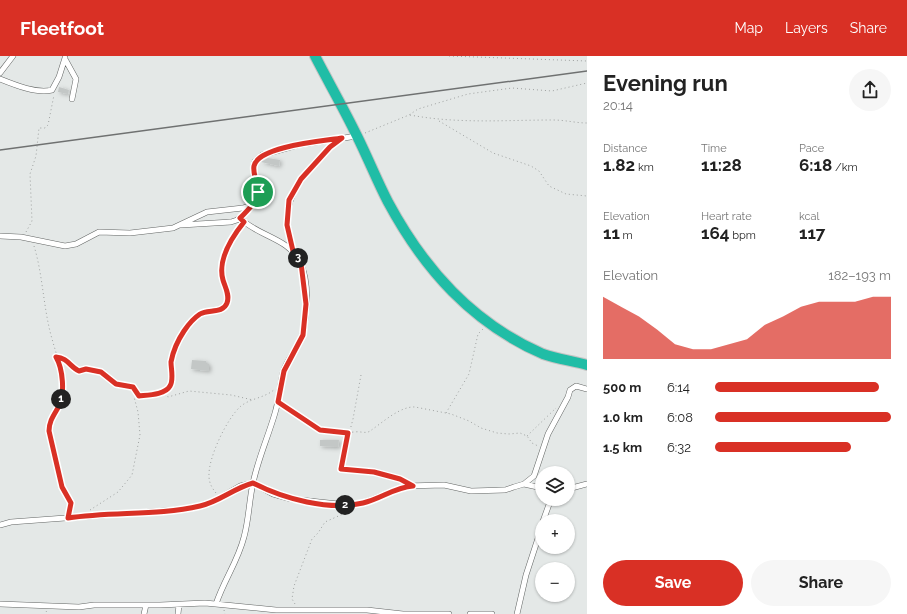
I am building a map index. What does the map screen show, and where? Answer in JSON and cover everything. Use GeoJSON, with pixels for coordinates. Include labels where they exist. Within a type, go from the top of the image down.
{"type":"FeatureCollection","features":[{"type":"Feature","properties":{"kind":"highway"},"geometry":{"type":"LineString","coordinates":[[315,56],[357,136],[388,202],[423,259],[452,291],[489,324],[521,343],[545,354],[587,365]]}},
{"type":"Feature","properties":{"kind":"street"},"geometry":{"type":"LineString","coordinates":[[0,74],[13,56]]}},
{"type":"Feature","properties":{"kind":"street"},"geometry":{"type":"LineString","coordinates":[[0,79],[24,88],[46,91],[53,89],[61,74],[65,57]]}},
{"type":"Feature","properties":{"kind":"street"},"geometry":{"type":"LineString","coordinates":[[65,57],[76,79],[72,99]]}},
{"type":"Feature","properties":{"kind":"street"},"geometry":{"type":"LineString","coordinates":[[242,220],[257,200],[258,192],[253,167],[255,161],[262,155],[276,150],[357,136]]}},
{"type":"Feature","properties":{"kind":"street"},"geometry":{"type":"LineString","coordinates":[[216,604],[224,583],[238,558],[253,483],[278,402],[284,371],[298,347],[304,329],[306,304],[304,278],[301,263],[293,251],[287,225],[289,200],[301,179],[330,147],[342,138]]}},
{"type":"Feature","properties":{"kind":"street"},"geometry":{"type":"LineString","coordinates":[[0,236],[32,239],[52,244],[71,245],[98,232],[119,234],[166,230],[180,225],[197,215],[207,212],[243,208],[254,204]]}},
{"type":"Feature","properties":{"kind":"street"},"geometry":{"type":"LineString","coordinates":[[180,225],[242,220],[293,251]]}},
{"type":"Feature","properties":{"kind":"street"},"geometry":{"type":"LineString","coordinates":[[0,525],[11,522],[201,506],[220,498],[240,486],[253,483],[273,494],[291,500],[327,504],[363,503],[402,487],[413,486],[444,485],[464,490],[505,490],[524,484],[536,473],[551,428],[567,400],[572,387],[576,386],[587,389]]}},
{"type":"Feature","properties":{"kind":"street"},"geometry":{"type":"LineString","coordinates":[[524,484],[535,486]]}},
{"type":"Feature","properties":{"kind":"street"},"geometry":{"type":"LineString","coordinates":[[575,487],[587,484]]}},
{"type":"Feature","properties":{"kind":"street"},"geometry":{"type":"LineString","coordinates":[[517,614],[526,575],[535,547]]}},
{"type":"Feature","properties":{"kind":"street"},"geometry":{"type":"LineString","coordinates":[[0,604],[79,607],[113,604],[216,604],[276,610],[367,610],[403,614],[449,614]]}},
{"type":"Feature","properties":{"kind":"street"},"geometry":{"type":"LineString","coordinates":[[144,614],[146,605]]}},
{"type":"Feature","properties":{"kind":"street"},"geometry":{"type":"LineString","coordinates":[[178,605],[178,614]]}},
{"type":"Feature","properties":{"kind":"street"},"geometry":{"type":"LineString","coordinates":[[470,614],[492,614]]}},
{"type":"Feature","properties":{"kind":"path"},"geometry":{"type":"LineString","coordinates":[[449,56],[587,60]]}},
{"type":"Feature","properties":{"kind":"path"},"geometry":{"type":"LineString","coordinates":[[357,136],[410,115],[418,109],[468,94],[512,88],[552,91],[587,83]]}},
{"type":"Feature","properties":{"kind":"path"},"geometry":{"type":"LineString","coordinates":[[23,238],[32,221],[30,174],[38,145],[38,131],[39,128],[45,128],[48,124],[54,95],[53,89]]}},
{"type":"Feature","properties":{"kind":"path"},"geometry":{"type":"LineString","coordinates":[[410,115],[437,120],[478,122],[555,120],[587,123]]}},
{"type":"Feature","properties":{"kind":"path"},"geometry":{"type":"LineString","coordinates":[[437,120],[493,153],[531,166],[539,171],[549,186],[566,194],[587,196]]}},
{"type":"Feature","properties":{"kind":"path"},"geometry":{"type":"LineString","coordinates":[[81,516],[118,492],[132,475],[140,435],[138,412],[133,400],[135,396],[161,392],[168,389],[171,384],[171,367],[174,351],[188,326],[202,313],[222,309],[227,305],[228,296],[222,275],[224,258],[242,220]]}},
{"type":"Feature","properties":{"kind":"path"},"geometry":{"type":"LineString","coordinates":[[32,239],[38,259],[48,325],[62,385],[62,397],[59,407],[49,424],[49,431],[62,487],[71,503],[68,518]]}},
{"type":"Feature","properties":{"kind":"path"},"geometry":{"type":"LineString","coordinates":[[446,413],[469,374],[478,334],[489,324]]}},
{"type":"Feature","properties":{"kind":"path"},"geometry":{"type":"LineString","coordinates":[[56,357],[66,359],[74,369],[79,371],[86,369],[101,372],[116,384],[133,387],[139,396]]}},
{"type":"Feature","properties":{"kind":"path"},"geometry":{"type":"LineString","coordinates":[[361,375],[353,419],[348,433],[341,469],[374,472],[400,479],[413,486]]}},
{"type":"Feature","properties":{"kind":"path"},"geometry":{"type":"LineString","coordinates":[[220,498],[212,488],[209,477],[213,456],[220,440],[235,414],[243,405],[253,400],[265,397],[281,385]]}},
{"type":"Feature","properties":{"kind":"path"},"geometry":{"type":"LineString","coordinates":[[161,392],[168,396],[189,392],[231,395],[253,400]]}},
{"type":"Feature","properties":{"kind":"path"},"geometry":{"type":"LineString","coordinates":[[527,436],[549,414],[567,400]]}},
{"type":"Feature","properties":{"kind":"path"},"geometry":{"type":"LineString","coordinates":[[278,402],[320,430],[348,433],[369,432],[390,416],[411,406],[446,413],[469,421],[486,430],[509,434],[518,433],[527,436],[530,442],[543,451]]}},
{"type":"Feature","properties":{"kind":"path"},"geometry":{"type":"LineString","coordinates":[[298,610],[292,599],[293,593],[312,539],[326,522],[344,515],[363,503]]}},
{"type":"Feature","properties":{"kind":"building"},"geometry":{"type":"Polygon","coordinates":[[[59,87],[69,90],[68,94],[58,92],[59,87]]]}},
{"type":"Feature","properties":{"kind":"building"},"geometry":{"type":"Polygon","coordinates":[[[268,158],[280,160],[279,166],[261,162],[268,158]]]}},
{"type":"Feature","properties":{"kind":"building"},"geometry":{"type":"Polygon","coordinates":[[[192,360],[206,361],[206,364],[209,364],[209,371],[191,369],[192,360]]]}},
{"type":"Feature","properties":{"kind":"building"},"geometry":{"type":"Polygon","coordinates":[[[320,440],[339,440],[338,447],[320,446],[320,440]]]}},
{"type":"Feature","properties":{"kind":"railway"},"geometry":{"type":"LineString","coordinates":[[0,150],[587,71]]}},
{"type":"Feature","properties":{"kind":"route"},"geometry":{"type":"LineString","coordinates":[[342,138],[330,147],[301,179],[289,200],[287,211],[288,235],[293,251],[301,263],[306,292],[306,304],[303,335],[284,371],[278,402],[320,430],[348,433],[340,466],[342,470],[366,470],[380,475],[400,479],[413,486],[402,487],[363,503],[348,505],[291,500],[273,494],[253,483],[240,486],[211,503],[201,506],[156,512],[129,512],[68,518],[71,503],[62,487],[49,431],[49,424],[59,407],[62,397],[62,385],[58,360],[56,357],[66,359],[74,369],[79,371],[86,369],[101,372],[116,384],[132,386],[139,396],[161,392],[168,389],[171,384],[172,377],[172,356],[183,332],[199,314],[206,311],[222,309],[227,305],[228,296],[222,275],[222,264],[228,247],[244,222],[240,218],[257,200],[258,192],[253,167],[255,161],[262,155],[298,145],[342,138]]}}]}
